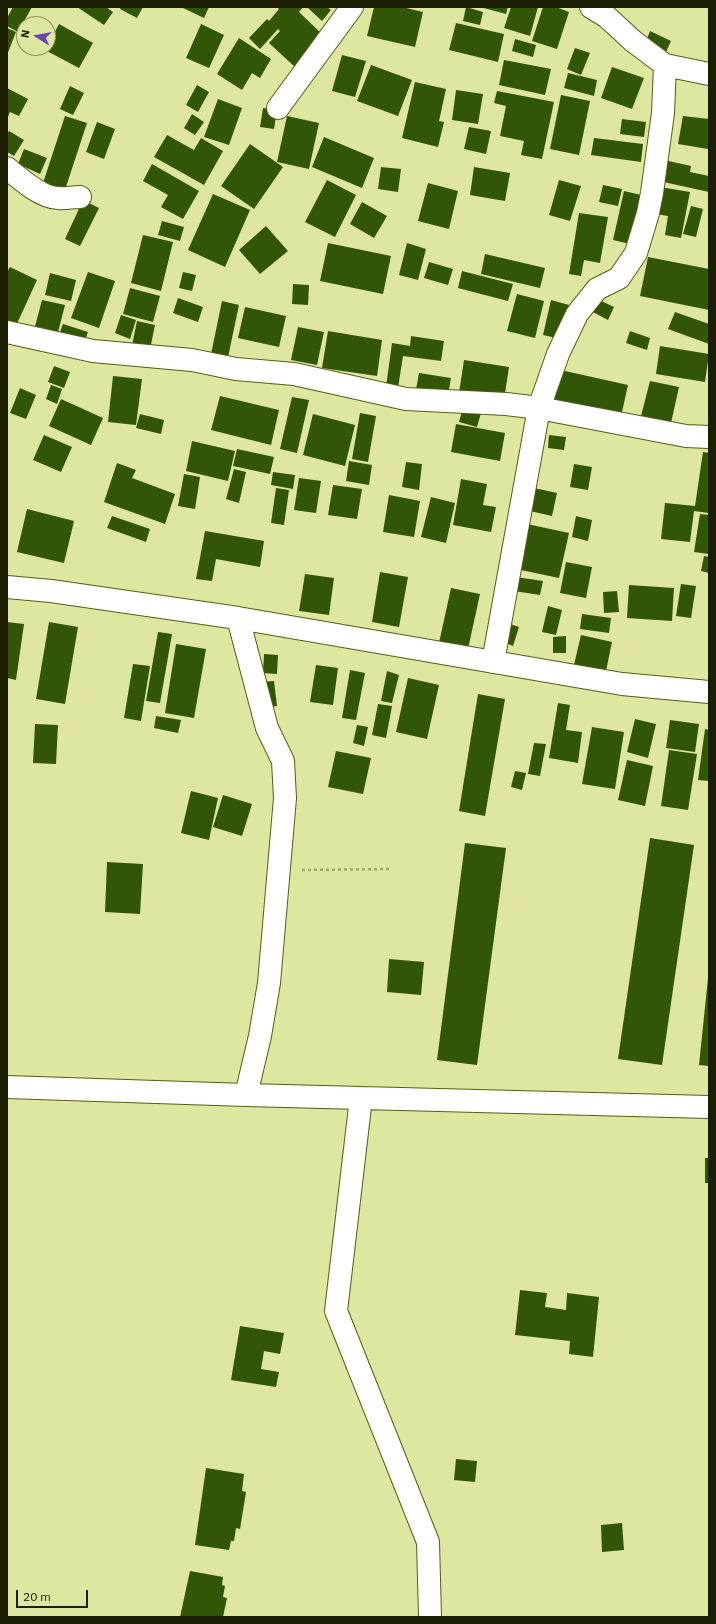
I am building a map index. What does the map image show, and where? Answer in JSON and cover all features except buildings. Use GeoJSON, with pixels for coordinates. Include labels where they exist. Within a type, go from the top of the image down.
{"type":"FeatureCollection","features":[{"type":"Feature","properties":{"kind":"street"},"geometry":{"type":"LineString","coordinates":[[278,108],[352,7]]}},
{"type":"Feature","properties":{"kind":"street"},"geometry":{"type":"LineString","coordinates":[[591,7],[607,17],[632,41],[665,65],[709,74]]}},
{"type":"Feature","properties":{"kind":"street"},"geometry":{"type":"LineString","coordinates":[[493,662],[539,408],[558,354],[577,314],[597,289],[619,278],[636,254],[648,213],[652,193],[663,113],[665,65]]}},
{"type":"Feature","properties":{"kind":"street"},"geometry":{"type":"LineString","coordinates":[[7,168],[22,181],[56,199],[80,197]]}},
{"type":"Feature","properties":{"kind":"street"},"geometry":{"type":"LineString","coordinates":[[7,332],[93,351],[192,360],[236,370],[294,374],[406,399],[506,404],[539,408],[686,436],[709,437]]}},
{"type":"Feature","properties":{"kind":"street"},"geometry":{"type":"LineString","coordinates":[[7,587],[51,591],[238,618],[622,684],[709,692]]}},
{"type":"Feature","properties":{"kind":"street"},"geometry":{"type":"LineString","coordinates":[[238,618],[267,728],[283,761],[285,798],[280,870],[269,983],[260,1036],[246,1095]]}},
{"type":"Feature","properties":{"kind":"street"},"geometry":{"type":"LineString","coordinates":[[7,1087],[709,1107]]}},
{"type":"Feature","properties":{"kind":"street"},"geometry":{"type":"LineString","coordinates":[[360,1098],[336,1311],[428,1542],[430,1617]]}},
{"type":"Feature","properties":{"kind":"path"},"geometry":{"type":"LineString","coordinates":[[280,870],[390,869]]}}]}
